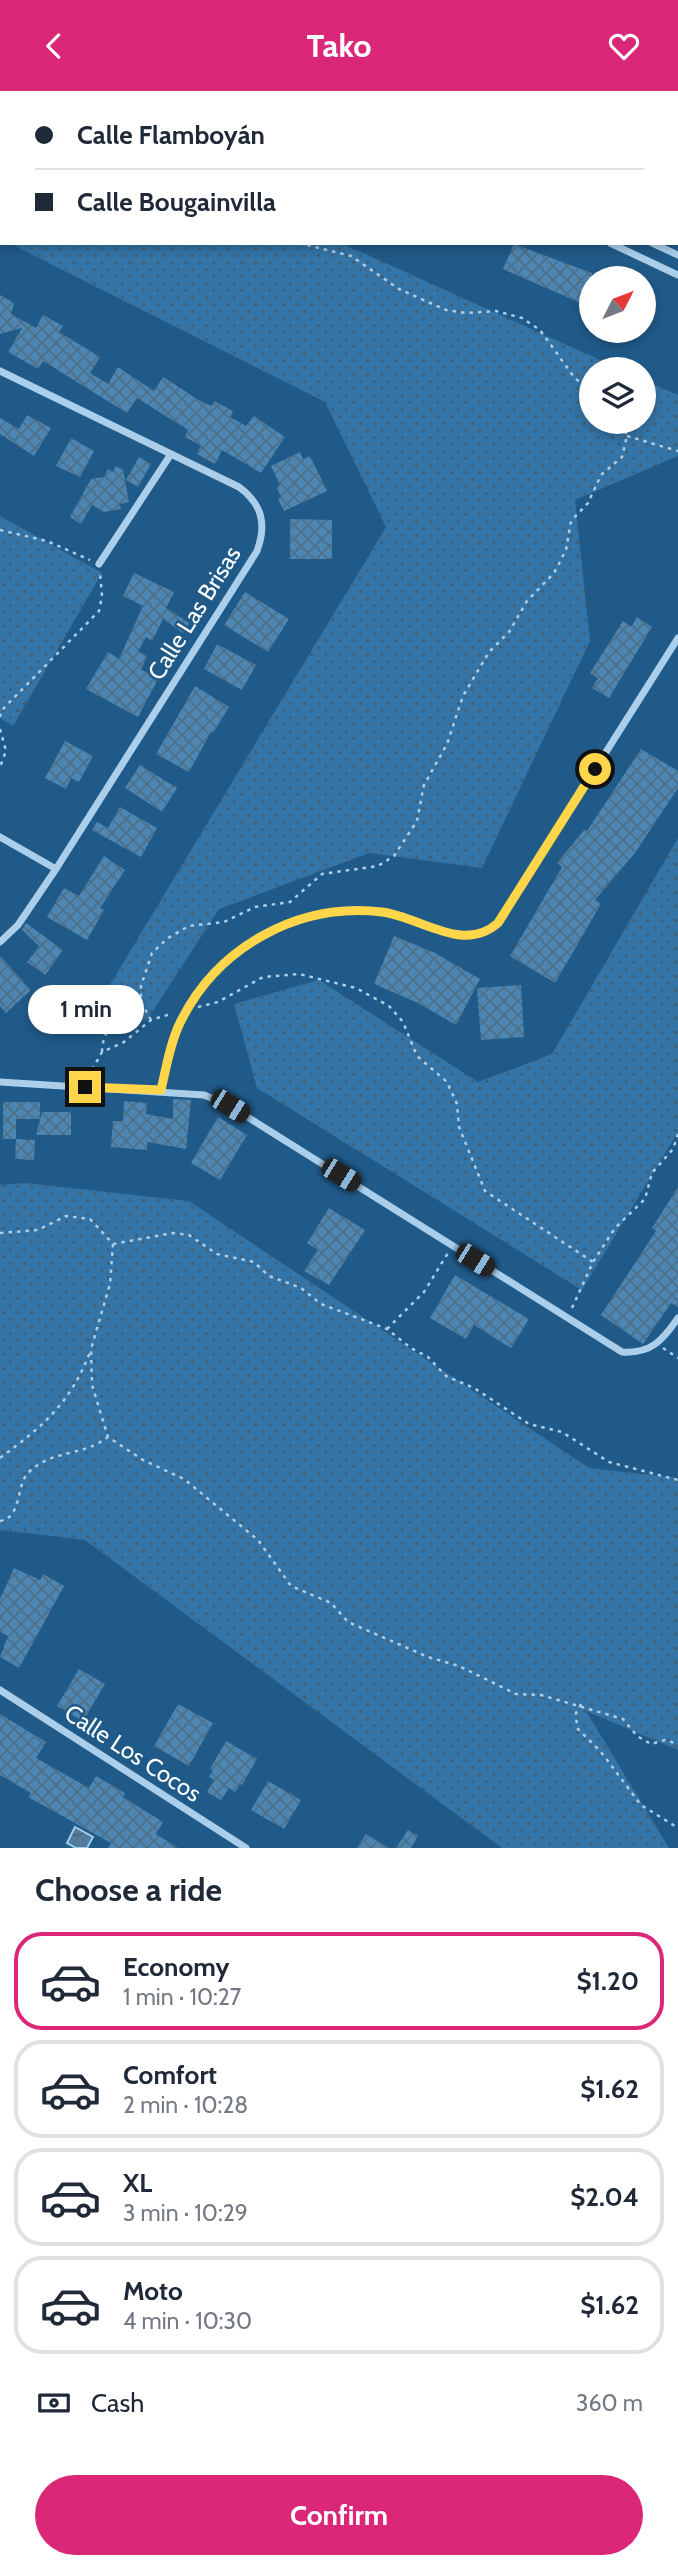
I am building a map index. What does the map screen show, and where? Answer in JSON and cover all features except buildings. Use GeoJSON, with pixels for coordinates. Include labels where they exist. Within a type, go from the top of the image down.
{"type":"FeatureCollection","features":[{"type":"Feature","properties":{"kind":"street"},"geometry":{"type":"LineString","coordinates":[[614,245],[678,275]]}},
{"type":"Feature","properties":{"kind":"street"},"geometry":{"type":"LineString","coordinates":[[656,245],[678,255]]}},
{"type":"Feature","properties":{"kind":"street","name":"Calle Las Brisas"},"geometry":{"type":"LineString","coordinates":[[0,371],[239,487],[259,508],[263,522],[257,551],[56,869],[18,925],[0,942]]}},
{"type":"Feature","properties":{"kind":"street"},"geometry":{"type":"LineString","coordinates":[[99,564],[171,454]]}},
{"type":"Feature","properties":{"kind":"street"},"geometry":{"type":"LineString","coordinates":[[161,1090],[179,1024],[188,1010],[213,972],[262,934],[320,913],[383,912],[459,935],[475,936],[490,930],[498,923],[678,638]]}},
{"type":"Feature","properties":{"kind":"street"},"geometry":{"type":"LineString","coordinates":[[0,837],[56,869]]}},
{"type":"Feature","properties":{"kind":"street"},"geometry":{"type":"LineString","coordinates":[[0,1082],[161,1090],[204,1095],[230,1106],[622,1352],[635,1353],[657,1345],[678,1318]]}},
{"type":"Feature","properties":{"kind":"street","name":"Calle Los Cocos"},"geometry":{"type":"LineString","coordinates":[[0,1691],[246,1848]]}},
{"type":"Feature","properties":{"kind":"path"},"geometry":{"type":"LineString","coordinates":[[307,245],[351,256],[399,289],[446,310],[466,313],[496,311],[522,318],[540,330],[579,381]]}},
{"type":"Feature","properties":{"kind":"path"},"geometry":{"type":"LineString","coordinates":[[151,1020],[141,1002],[141,986],[152,953],[181,930],[189,926],[224,922],[255,907],[290,902],[322,874],[377,866],[394,856],[418,821],[428,774],[447,744],[463,696],[489,652],[509,632],[527,601],[555,573],[566,550],[571,521],[587,503],[601,475],[622,457],[627,436],[678,451]]}},
{"type":"Feature","properties":{"kind":"path"},"geometry":{"type":"LineString","coordinates":[[0,530],[47,541],[99,564],[102,596],[99,611],[1,711],[0,717]]}},
{"type":"Feature","properties":{"kind":"path"},"geometry":{"type":"LineString","coordinates":[[0,729],[6,751],[0,767]]}},
{"type":"Feature","properties":{"kind":"path"},"geometry":{"type":"LineString","coordinates":[[102,1052],[124,1042],[151,1020],[218,1002],[263,977],[299,974],[356,988],[389,1006],[402,1022],[417,1056],[447,1082],[457,1104],[459,1127],[485,1191],[593,1262]]}},
{"type":"Feature","properties":{"kind":"path"},"geometry":{"type":"LineString","coordinates":[[85,1087],[89,1070],[102,1052],[105,1033],[116,1020],[141,1002]]}},
{"type":"Feature","properties":{"kind":"path"},"geometry":{"type":"LineString","coordinates":[[566,1317],[593,1262],[622,1220],[645,1199],[652,1173],[670,1153],[678,1134]]}},
{"type":"Feature","properties":{"kind":"path"},"geometry":{"type":"LineString","coordinates":[[0,1233],[38,1230],[66,1216],[90,1219],[113,1244],[110,1284],[91,1349],[77,1384],[50,1420],[0,1458]]}},
{"type":"Feature","properties":{"kind":"path"},"geometry":{"type":"LineString","coordinates":[[113,1244],[173,1233],[189,1235],[217,1254],[254,1262],[269,1276],[301,1288],[321,1304],[387,1329],[411,1349],[428,1357],[446,1376],[474,1388],[529,1424],[562,1433],[609,1462],[678,1480]]}},
{"type":"Feature","properties":{"kind":"path"},"geometry":{"type":"LineString","coordinates":[[387,1329],[424,1292],[452,1245]]}},
{"type":"Feature","properties":{"kind":"path"},"geometry":{"type":"LineString","coordinates":[[657,1345],[678,1358]]}},
{"type":"Feature","properties":{"kind":"path"},"geometry":{"type":"LineString","coordinates":[[91,1349],[92,1385],[108,1437],[143,1460],[184,1479],[258,1540],[291,1586],[331,1603],[348,1622],[428,1657],[459,1666],[516,1694],[541,1695],[581,1704],[623,1719],[637,1736],[651,1744],[665,1740],[678,1744]]}},
{"type":"Feature","properties":{"kind":"path"},"geometry":{"type":"LineString","coordinates":[[0,1521],[12,1514],[29,1472],[59,1454],[89,1450],[108,1437]]}},
{"type":"Feature","properties":{"kind":"path"},"geometry":{"type":"LineString","coordinates":[[581,1704],[576,1713],[577,1728],[601,1752],[641,1805],[678,1828]]}},
{"type":"Feature","properties":{"kind":"green space"},"geometry":{"type":"Polygon","coordinates":[[[13,245],[345,245],[593,357],[579,357],[579,434],[656,434],[656,385],[678,395],[678,456],[575,500],[590,641],[482,868],[369,853],[219,909],[147,1020],[85,1026],[386,527],[325,402],[13,245]]]}},
{"type":"Feature","properties":{"kind":"green space"},"geometry":{"type":"Polygon","coordinates":[[[0,516],[102,573],[13,726],[0,718],[0,516]]]}},
{"type":"Feature","properties":{"kind":"green space"},"geometry":{"type":"Polygon","coordinates":[[[678,838],[678,1132],[582,1290],[257,1088],[234,1004],[319,980],[478,1082],[552,1054],[678,838]]]}},
{"type":"Feature","properties":{"kind":"green space"},"geometry":{"type":"Polygon","coordinates":[[[26,1183],[189,1201],[589,1468],[678,1478],[678,1750],[586,1711],[669,1848],[502,1848],[85,1540],[0,1530],[0,1185],[26,1183]]]}},
{"type":"Feature","properties":{"kind":"water"},"geometry":{"type":"Polygon","coordinates":[[[75,1827],[93,1837],[87,1848],[76,1848],[67,1843],[75,1827]]]}},
{"type":"Feature","properties":{"kind":"route"},"geometry":{"type":"LineString","coordinates":[[85,1087],[161,1090],[179,1024],[188,1010],[213,972],[262,934],[320,913],[383,912],[459,935],[475,936],[490,930],[498,923],[595,769]]}}]}
